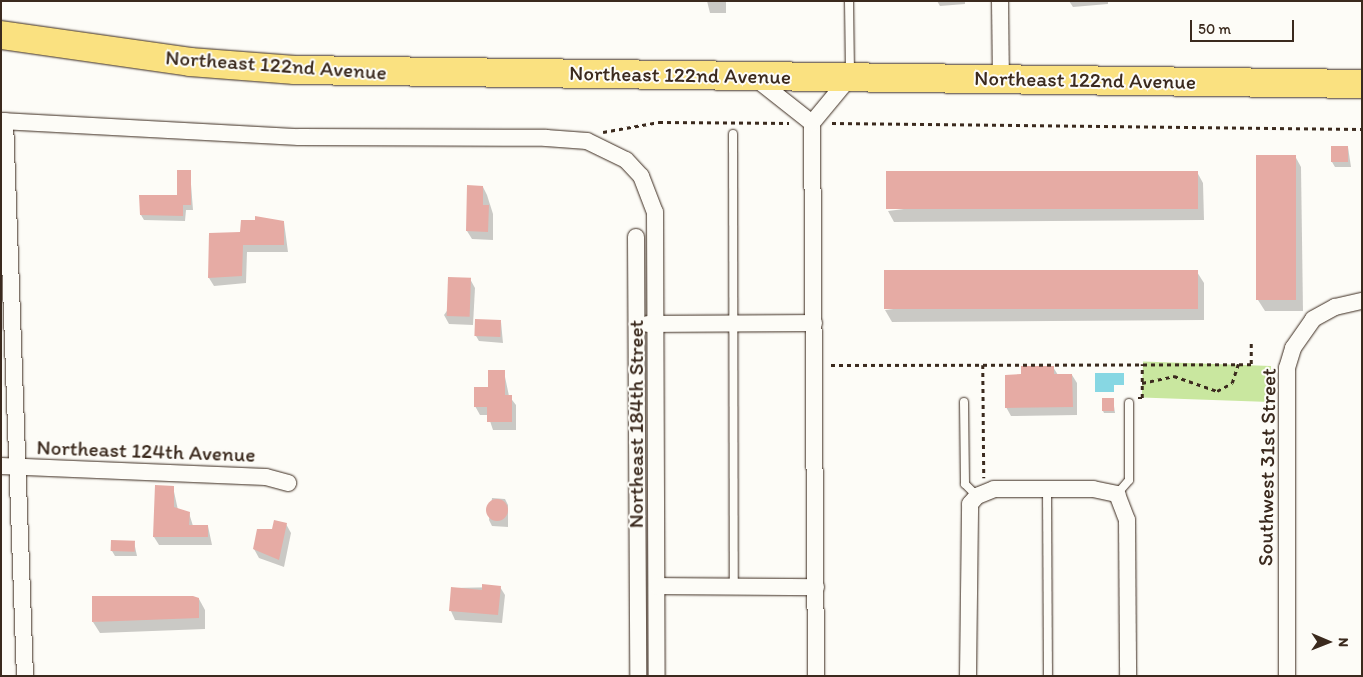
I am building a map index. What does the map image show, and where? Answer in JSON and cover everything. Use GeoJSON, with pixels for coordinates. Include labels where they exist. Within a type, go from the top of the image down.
{"type":"FeatureCollection","features":[{"type":"Feature","properties":{"kind":"highway","name":"Northeast 122nd Avenue"},"geometry":{"type":"LineString","coordinates":[[1,35],[190,62],[295,70],[1362,84]]}},
{"type":"Feature","properties":{"kind":"street"},"geometry":{"type":"LineString","coordinates":[[1000,1],[1000,78]]}},
{"type":"Feature","properties":{"kind":"street"},"geometry":{"type":"LineString","coordinates":[[752,76],[812,123]]}},
{"type":"Feature","properties":{"kind":"street"},"geometry":{"type":"LineString","coordinates":[[816,676],[812,123],[850,77]]}},
{"type":"Feature","properties":{"kind":"street"},"geometry":{"type":"LineString","coordinates":[[3,121],[8,466],[25,676]]}},
{"type":"Feature","properties":{"kind":"street","name":"Northeast 184th Street"},"geometry":{"type":"LineString","coordinates":[[3,121],[299,137],[587,142],[626,160],[641,176],[656,212],[658,324],[657,676]]}},
{"type":"Feature","properties":{"kind":"street","name":"Northeast 184th Street"},"geometry":{"type":"LineString","coordinates":[[636,237],[638,676]]}},
{"type":"Feature","properties":{"kind":"street","name":"Southwest 31st Street"},"geometry":{"type":"LineString","coordinates":[[1287,676],[1287,368],[1293,348],[1313,319],[1362,301]]}},
{"type":"Feature","properties":{"kind":"street"},"geometry":{"type":"LineString","coordinates":[[637,324],[814,323]]}},
{"type":"Feature","properties":{"kind":"street","name":"Northeast 124th Avenue"},"geometry":{"type":"LineString","coordinates":[[8,466],[266,477],[288,483]]}},
{"type":"Feature","properties":{"kind":"street"},"geometry":{"type":"LineString","coordinates":[[968,676],[968,516],[977,496],[994,489],[1093,489],[1117,494],[1127,520],[1128,676]]}},
{"type":"Feature","properties":{"kind":"street"},"geometry":{"type":"LineString","coordinates":[[657,586],[816,586]]}},
{"type":"Feature","properties":{"kind":"lane"},"geometry":{"type":"LineString","coordinates":[[849,1],[850,77]]}},
{"type":"Feature","properties":{"kind":"lane"},"geometry":{"type":"LineString","coordinates":[[733,134],[734,586]]}},
{"type":"Feature","properties":{"kind":"lane"},"geometry":{"type":"LineString","coordinates":[[964,402],[965,484],[977,496]]}},
{"type":"Feature","properties":{"kind":"lane"},"geometry":{"type":"LineString","coordinates":[[1117,494],[1129,480],[1129,403]]}},
{"type":"Feature","properties":{"kind":"lane"},"geometry":{"type":"LineString","coordinates":[[1047,489],[1048,676]]}},
{"type":"Feature","properties":{"kind":"path"},"geometry":{"type":"LineString","coordinates":[[598,132],[659,122],[1362,129]]}},
{"type":"Feature","properties":{"kind":"path"},"geometry":{"type":"LineString","coordinates":[[831,365],[1252,364],[1251,342]]}},
{"type":"Feature","properties":{"kind":"path"},"geometry":{"type":"LineString","coordinates":[[1142,382],[1174,376],[1217,391],[1232,383],[1238,364]]}},
{"type":"Feature","properties":{"kind":"path"},"geometry":{"type":"LineString","coordinates":[[977,496],[984,479],[983,365]]}},
{"type":"Feature","properties":{"kind":"green space"},"geometry":{"type":"Polygon","coordinates":[[[1143,362],[1271,366],[1270,402],[1142,398],[1143,362]]]}},
{"type":"Feature","properties":{"kind":"water"},"geometry":{"type":"Polygon","coordinates":[[[1095,373],[1124,373],[1124,385],[1114,385],[1114,392],[1095,392],[1095,373]]]}},
{"type":"Feature","properties":{"kind":"building"},"geometry":{"type":"Polygon","coordinates":[[[1331,146],[1348,146],[1348,162],[1331,162],[1331,146]]]}},
{"type":"Feature","properties":{"kind":"building"},"geometry":{"type":"Polygon","coordinates":[[[1256,155],[1296,155],[1296,300],[1256,300],[1256,155]]]}},
{"type":"Feature","properties":{"kind":"building"},"geometry":{"type":"Polygon","coordinates":[[[177,170],[191,170],[191,205],[183,205],[183,216],[140,215],[139,195],[177,195],[177,170]]]}},
{"type":"Feature","properties":{"kind":"building"},"geometry":{"type":"Polygon","coordinates":[[[886,171],[1198,171],[1198,209],[886,209],[886,171]]]}},
{"type":"Feature","properties":{"kind":"building"},"geometry":{"type":"Polygon","coordinates":[[[467,185],[483,186],[483,205],[489,205],[488,232],[466,231],[467,185]]]}},
{"type":"Feature","properties":{"kind":"building"},"geometry":{"type":"Polygon","coordinates":[[[255,216],[284,221],[284,245],[243,245],[242,276],[208,278],[209,233],[240,232],[241,220],[255,220],[255,216]]]}},
{"type":"Feature","properties":{"kind":"building"},"geometry":{"type":"Polygon","coordinates":[[[884,270],[1198,270],[1198,309],[884,309],[884,270]]]}},
{"type":"Feature","properties":{"kind":"building"},"geometry":{"type":"Polygon","coordinates":[[[448,277],[471,278],[470,317],[447,316],[448,277]]]}},
{"type":"Feature","properties":{"kind":"building"},"geometry":{"type":"Polygon","coordinates":[[[475,319],[501,320],[500,337],[474,336],[475,319]]]}},
{"type":"Feature","properties":{"kind":"building"},"geometry":{"type":"Polygon","coordinates":[[[1021,366],[1054,366],[1054,374],[1072,374],[1073,407],[1005,408],[1005,375],[1021,374],[1021,366]]]}},
{"type":"Feature","properties":{"kind":"building"},"geometry":{"type":"Polygon","coordinates":[[[488,370],[505,370],[505,395],[512,395],[512,422],[487,422],[487,407],[474,407],[474,387],[488,387],[488,370]]]}},
{"type":"Feature","properties":{"kind":"building"},"geometry":{"type":"Polygon","coordinates":[[[1102,398],[1114,398],[1114,411],[1102,411],[1102,398]]]}},
{"type":"Feature","properties":{"kind":"building"},"geometry":{"type":"Polygon","coordinates":[[[155,485],[174,486],[174,507],[190,512],[189,525],[208,525],[208,537],[153,537],[155,485]]]}},
{"type":"Feature","properties":{"kind":"building"},"geometry":{"type":"Polygon","coordinates":[[[497,499],[505,502],[508,510],[505,518],[497,521],[489,518],[486,510],[489,502],[497,499]]]}},
{"type":"Feature","properties":{"kind":"building"},"geometry":{"type":"Polygon","coordinates":[[[274,520],[287,523],[279,560],[253,549],[257,529],[272,529],[274,520]]]}},
{"type":"Feature","properties":{"kind":"building"},"geometry":{"type":"Polygon","coordinates":[[[111,540],[135,541],[135,552],[111,551],[111,540]]]}},
{"type":"Feature","properties":{"kind":"building"},"geometry":{"type":"Polygon","coordinates":[[[482,584],[501,586],[498,615],[449,611],[451,587],[482,590],[482,584]]]}},
{"type":"Feature","properties":{"kind":"building"},"geometry":{"type":"Polygon","coordinates":[[[92,596],[193,596],[199,598],[199,618],[92,622],[92,596]]]}}]}
